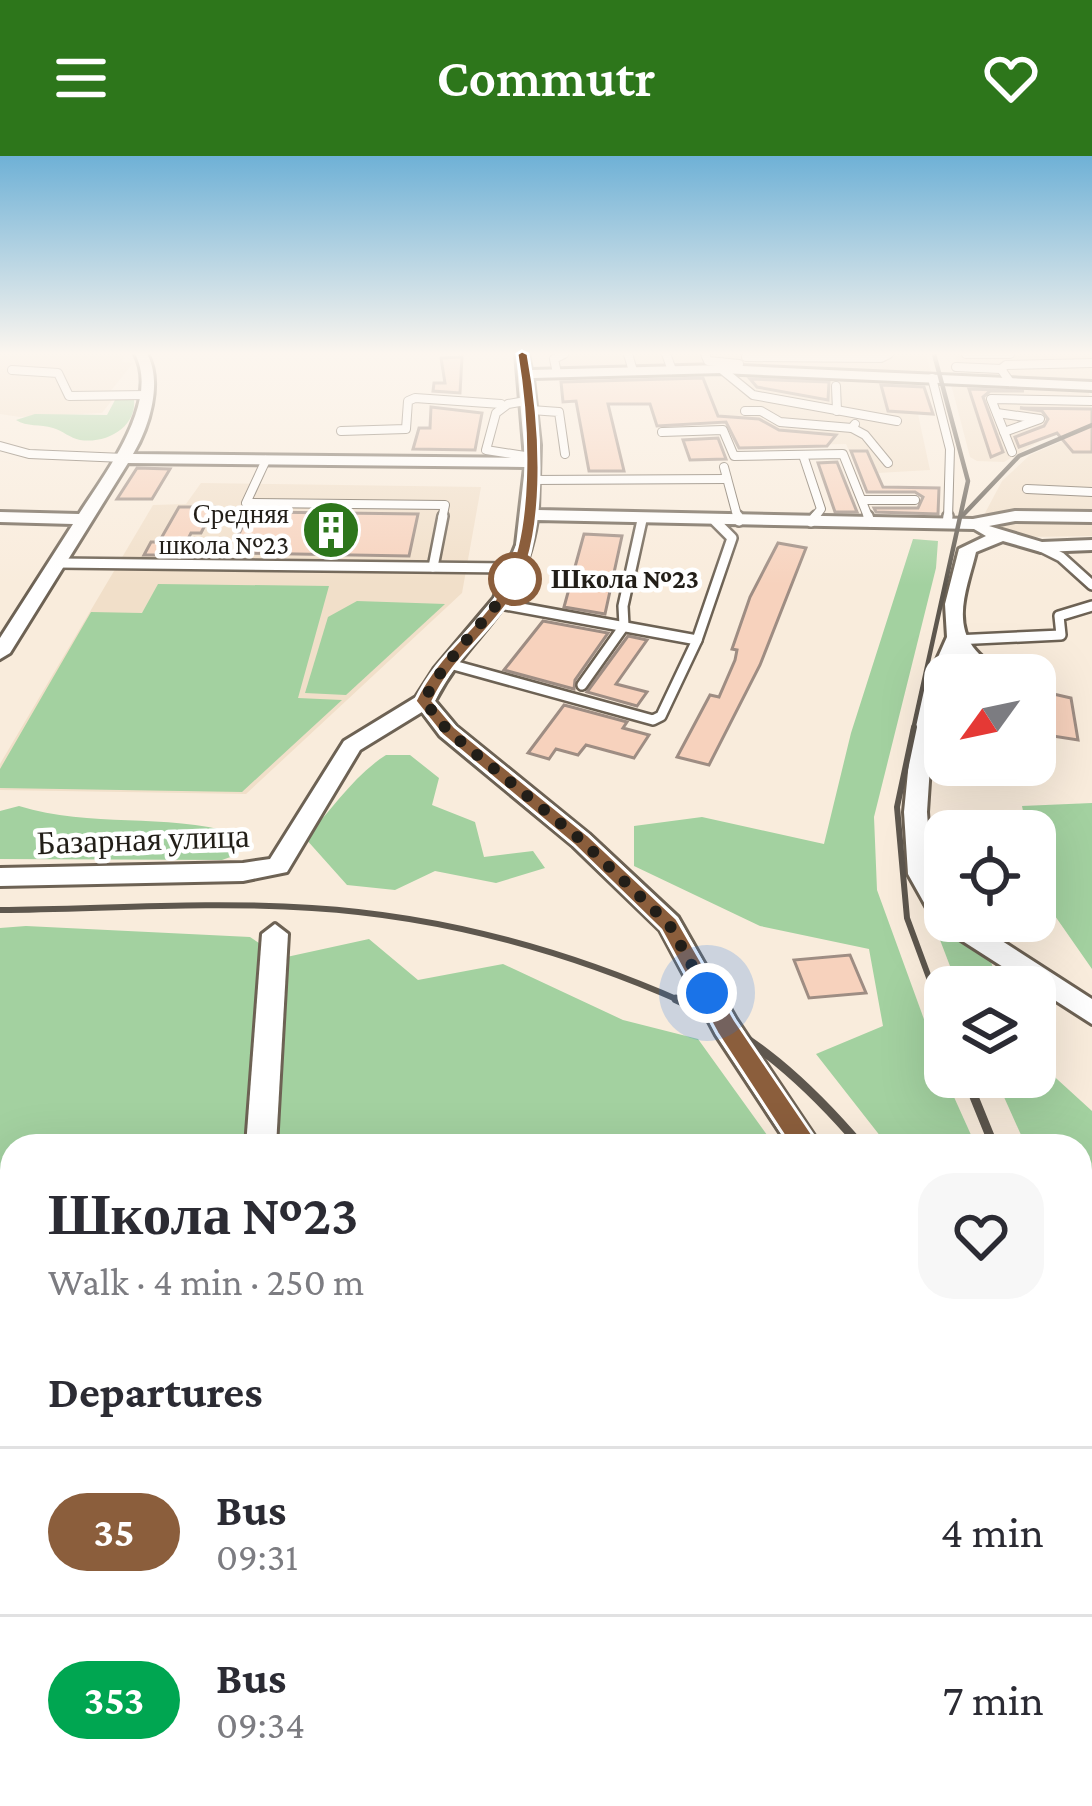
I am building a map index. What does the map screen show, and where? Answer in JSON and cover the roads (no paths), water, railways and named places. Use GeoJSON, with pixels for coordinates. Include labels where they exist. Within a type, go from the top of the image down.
{"type":"FeatureCollection","features":[{"type":"Feature","properties":{"kind":"street"},"geometry":{"type":"LineString","coordinates":[[0,653],[124,458],[134,431]]}},
{"type":"Feature","properties":{"kind":"street"},"geometry":{"type":"LineString","coordinates":[[531,431],[529,515],[518,568],[500,604],[446,663],[424,701],[448,731],[581,840],[669,924],[726,1027],[798,1134]]}},
{"type":"Feature","properties":{"kind":"street"},"geometry":{"type":"LineString","coordinates":[[124,458],[531,467]]}},
{"type":"Feature","properties":{"kind":"street"},"geometry":{"type":"LineString","coordinates":[[529,515],[973,524],[1015,516],[1092,517]]}},
{"type":"Feature","properties":{"kind":"street"},"geometry":{"type":"LineString","coordinates":[[0,517],[83,518]]}},
{"type":"Feature","properties":{"kind":"street"},"geometry":{"type":"LineString","coordinates":[[973,524],[998,537],[1041,547],[1092,545]]}},
{"type":"Feature","properties":{"kind":"street"},"geometry":{"type":"LineString","coordinates":[[964,654],[951,625],[968,549],[998,537]]}},
{"type":"Feature","properties":{"kind":"street","name":"Базарная улица"},"geometry":{"type":"LineString","coordinates":[[0,877],[243,872],[278,866],[352,746],[424,701]]}},
{"type":"Feature","properties":{"kind":"street"},"geometry":{"type":"LineString","coordinates":[[924,739],[919,766],[919,873],[924,881]]}},
{"type":"Feature","properties":{"kind":"street"},"geometry":{"type":"LineString","coordinates":[[262,1134],[275,934]]}},
{"type":"Feature","properties":{"kind":"street"},"geometry":{"type":"LineString","coordinates":[[984,942],[1092,1013]]}},
{"type":"Feature","properties":{"kind":"lane"},"geometry":{"type":"LineString","coordinates":[[488,431],[486,450],[531,467],[727,479]]}},
{"type":"Feature","properties":{"kind":"lane"},"geometry":{"type":"LineString","coordinates":[[562,431],[565,454]]}},
{"type":"Feature","properties":{"kind":"lane"},"geometry":{"type":"LineString","coordinates":[[723,431],[734,456],[843,454],[870,522]]}},
{"type":"Feature","properties":{"kind":"lane"},"geometry":{"type":"LineString","coordinates":[[858,431],[888,463]]}},
{"type":"Feature","properties":{"kind":"lane"},"geometry":{"type":"LineString","coordinates":[[947,431],[956,478],[947,523]]}},
{"type":"Feature","properties":{"kind":"lane"},"geometry":{"type":"LineString","coordinates":[[1004,432],[1012,452]]}},
{"type":"Feature","properties":{"kind":"lane"},"geometry":{"type":"LineString","coordinates":[[0,446],[29,454],[124,458]]}},
{"type":"Feature","properties":{"kind":"lane"},"geometry":{"type":"LineString","coordinates":[[803,455],[821,508],[811,522]]}},
{"type":"Feature","properties":{"kind":"lane"},"geometry":{"type":"LineString","coordinates":[[266,460],[246,503],[445,505],[433,567]]}},
{"type":"Feature","properties":{"kind":"lane"},"geometry":{"type":"LineString","coordinates":[[724,467],[739,521]]}},
{"type":"Feature","properties":{"kind":"lane"},"geometry":{"type":"LineString","coordinates":[[1082,475],[1092,489]]}},
{"type":"Feature","properties":{"kind":"lane"},"geometry":{"type":"LineString","coordinates":[[1028,489],[1092,489]]}},
{"type":"Feature","properties":{"kind":"lane"},"geometry":{"type":"LineString","coordinates":[[862,500],[915,500]]}},
{"type":"Feature","properties":{"kind":"lane"},"geometry":{"type":"LineString","coordinates":[[582,686],[624,626],[623,606],[642,520]]}},
{"type":"Feature","properties":{"kind":"lane"},"geometry":{"type":"LineString","coordinates":[[446,663],[653,720],[661,716],[697,640],[732,538],[715,521]]}},
{"type":"Feature","properties":{"kind":"lane"},"geometry":{"type":"LineString","coordinates":[[1041,547],[1061,557],[1092,585]]}},
{"type":"Feature","properties":{"kind":"lane"},"geometry":{"type":"LineString","coordinates":[[58,563],[518,568]]}},
{"type":"Feature","properties":{"kind":"lane"},"geometry":{"type":"LineString","coordinates":[[500,604],[697,640]]}},
{"type":"Feature","properties":{"kind":"lane"},"geometry":{"type":"LineString","coordinates":[[978,654],[1061,635],[1059,616],[1092,606]]}},
{"type":"Feature","properties":{"kind":"railway"},"geometry":{"type":"LineString","coordinates":[[913,730],[968,481],[955,431]]}},
{"type":"Feature","properties":{"kind":"railway"},"geometry":{"type":"LineString","coordinates":[[963,515],[1019,456],[1078,431]]}},
{"type":"Feature","properties":{"kind":"railway"},"geometry":{"type":"LineString","coordinates":[[914,727],[897,807],[907,918],[925,966]]}},
{"type":"Feature","properties":{"kind":"railway"},"geometry":{"type":"LineString","coordinates":[[0,910],[234,905],[360,912],[502,938],[593,966],[677,999]]}},
{"type":"Feature","properties":{"kind":"railway"},"geometry":{"type":"LineString","coordinates":[[677,999],[683,1002]]}},
{"type":"Feature","properties":{"kind":"railway"},"geometry":{"type":"LineString","coordinates":[[677,999],[754,1044],[850,1134]]}},
{"type":"Feature","properties":{"kind":"railway"},"geometry":{"type":"LineString","coordinates":[[975,1098],[989,1134]]}},
{"type":"Feature","properties":{"kind":"place","name":"Средняя школа №23"},"geometry":{"type":"Point","coordinates":[331,530]}},
{"type":"Feature","properties":{"kind":"place","name":"Школа №23"},"geometry":{"type":"Point","coordinates":[515,579]}}]}
